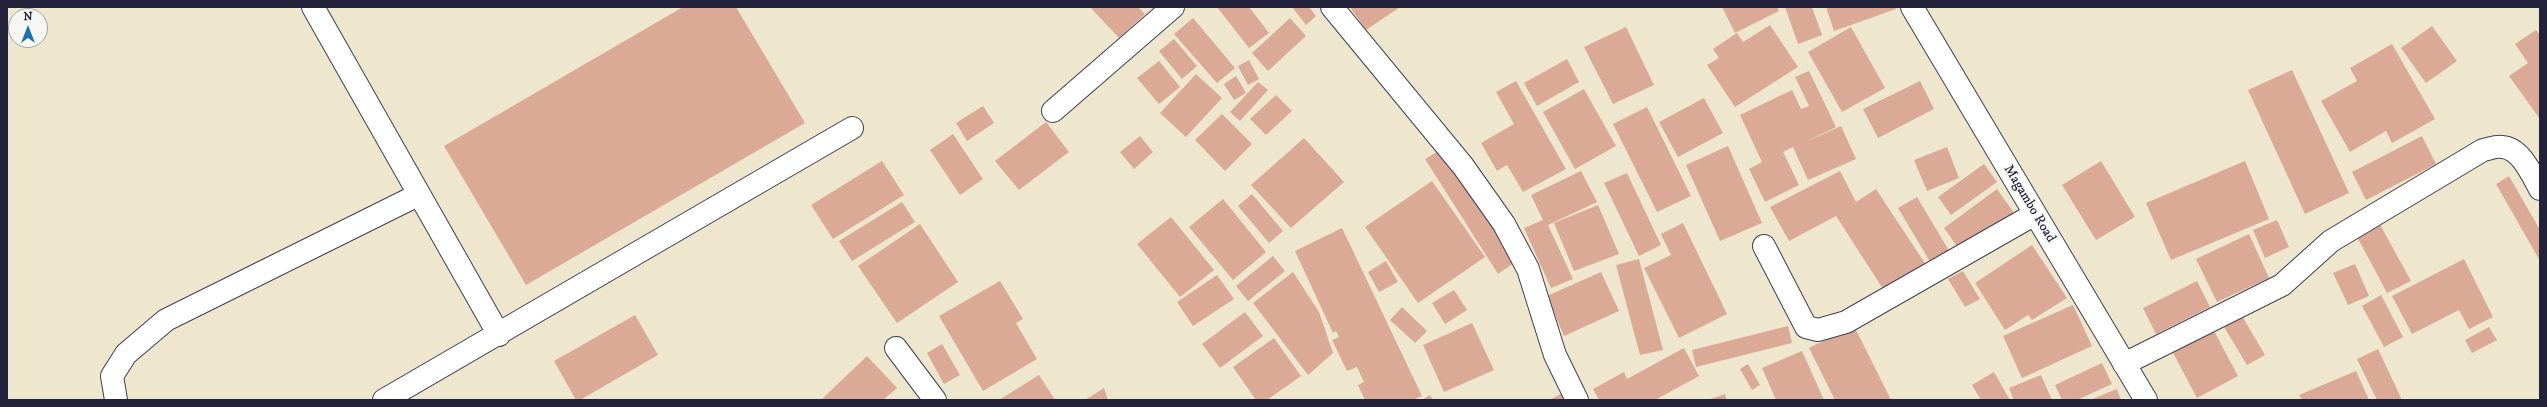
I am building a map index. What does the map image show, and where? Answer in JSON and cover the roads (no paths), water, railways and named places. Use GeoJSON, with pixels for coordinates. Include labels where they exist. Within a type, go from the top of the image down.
{"type":"FeatureCollection","features":[{"type":"Feature","properties":{"kind":"street"},"geometry":{"type":"LineString","coordinates":[[313,7],[418,195],[499,335]]}},
{"type":"Feature","properties":{"kind":"street"},"geometry":{"type":"LineString","coordinates":[[1053,111],[1173,7]]}},
{"type":"Feature","properties":{"kind":"street"},"geometry":{"type":"LineString","coordinates":[[1332,7],[1463,166],[1504,224],[1528,269],[1555,355],[1577,400]]}},
{"type":"Feature","properties":{"kind":"street","name":"Magambo Road"},"geometry":{"type":"LineString","coordinates":[[1912,7],[2146,400]]}},
{"type":"Feature","properties":{"kind":"street"},"geometry":{"type":"LineString","coordinates":[[384,400],[499,335],[852,128]]}},
{"type":"Feature","properties":{"kind":"street"},"geometry":{"type":"LineString","coordinates":[[2124,364],[2282,285],[2331,241],[2483,150],[2503,147],[2515,152],[2525,163],[2540,189]]}},
{"type":"Feature","properties":{"kind":"street"},"geometry":{"type":"LineString","coordinates":[[116,400],[112,376],[126,354],[166,320],[418,195]]}},
{"type":"Feature","properties":{"kind":"street"},"geometry":{"type":"LineString","coordinates":[[1764,246],[1806,327],[1818,330],[1846,322],[2035,214]]}},
{"type":"Feature","properties":{"kind":"street"},"geometry":{"type":"LineString","coordinates":[[896,348],[935,400]]}}]}
